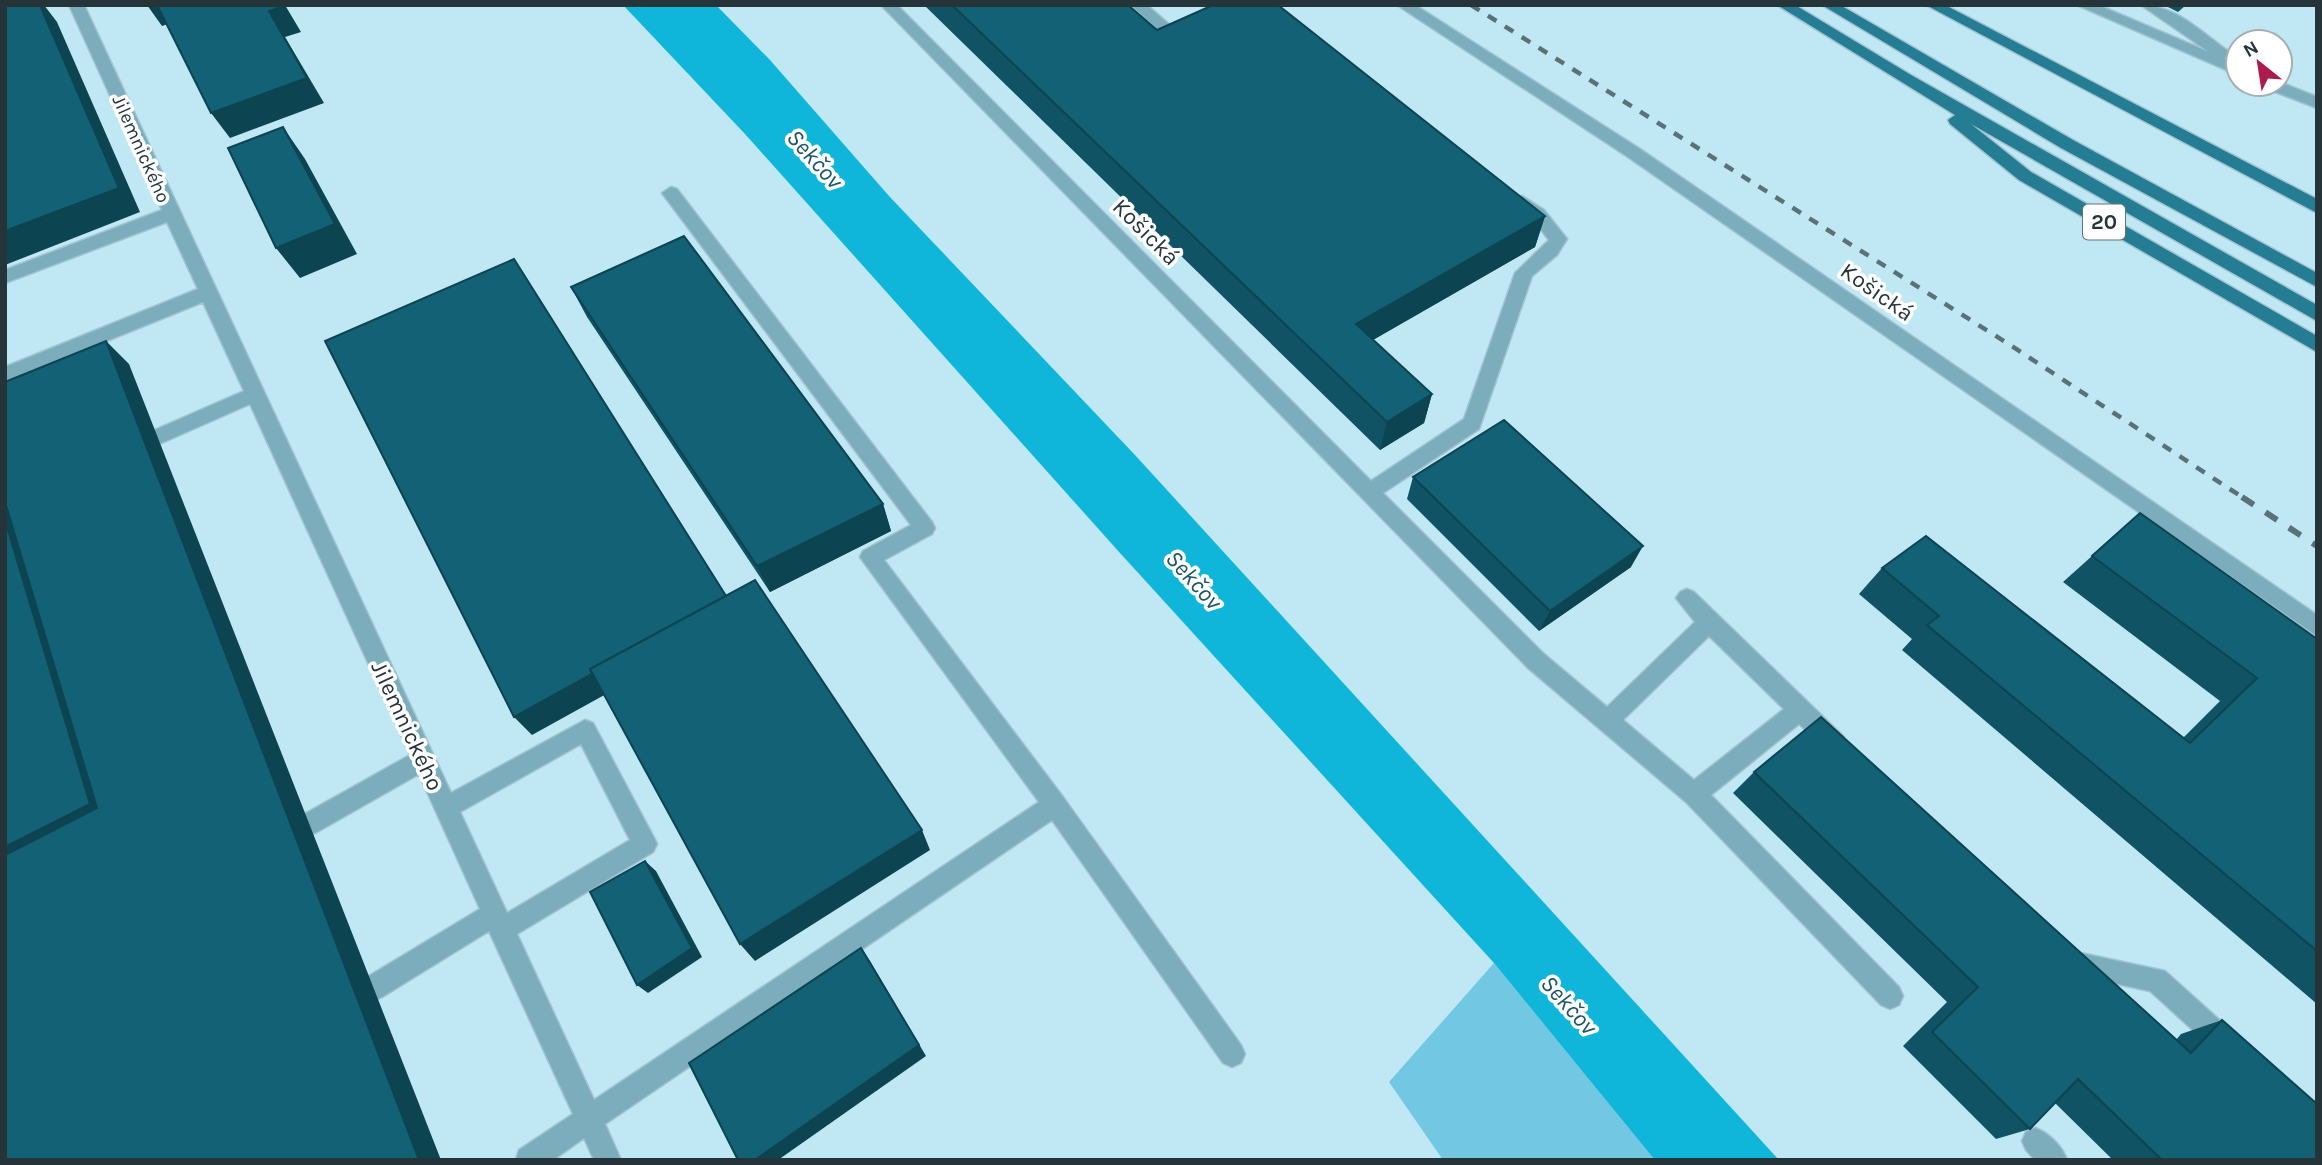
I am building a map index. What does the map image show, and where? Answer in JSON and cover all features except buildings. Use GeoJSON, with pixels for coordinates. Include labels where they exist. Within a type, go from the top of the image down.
{"type":"FeatureCollection","features":[{"type":"Feature","properties":{"kind":"main road","name":"20"},"geometry":{"type":"LineString","coordinates":[[1784,5],[1905,79],[2025,176],[2317,345]]}},
{"type":"Feature","properties":{"kind":"main road"},"geometry":{"type":"LineString","coordinates":[[1829,5],[2056,137],[2317,281]]}},
{"type":"Feature","properties":{"kind":"main road"},"geometry":{"type":"LineString","coordinates":[[1933,5],[2317,207]]}},
{"type":"Feature","properties":{"kind":"main road"},"geometry":{"type":"LineString","coordinates":[[1905,79],[2317,314]]}},
{"type":"Feature","properties":{"kind":"street","name":"Jilemnického"},"geometry":{"type":"LineString","coordinates":[[76,5],[253,395],[608,1160]]}},
{"type":"Feature","properties":{"kind":"street","name":"Košická"},"geometry":{"type":"LineString","coordinates":[[888,5],[1536,661],[1693,794],[1891,996]]}},
{"type":"Feature","properties":{"kind":"street"},"geometry":{"type":"LineString","coordinates":[[1138,5],[1187,48]]}},
{"type":"Feature","properties":{"kind":"street","name":"Košická"},"geometry":{"type":"LineString","coordinates":[[1404,5],[1634,153],[2317,627]]}},
{"type":"Feature","properties":{"kind":"street"},"geometry":{"type":"LineString","coordinates":[[2084,5],[2224,62]]}},
{"type":"Feature","properties":{"kind":"street"},"geometry":{"type":"LineString","coordinates":[[2148,5],[2173,18],[2224,57]]}},
{"type":"Feature","properties":{"kind":"street"},"geometry":{"type":"LineString","coordinates":[[2294,94],[2317,103]]}},
{"type":"Feature","properties":{"kind":"street"},"geometry":{"type":"LineString","coordinates":[[1369,492],[1472,424],[1524,273],[1551,251],[1558,239],[1538,214],[1504,189]]}},
{"type":"Feature","properties":{"kind":"street"},"geometry":{"type":"LineString","coordinates":[[671,193],[925,528],[870,557],[1055,805],[1233,1054]]}},
{"type":"Feature","properties":{"kind":"street"},"geometry":{"type":"LineString","coordinates":[[5,277],[170,214]]}},
{"type":"Feature","properties":{"kind":"street"},"geometry":{"type":"LineString","coordinates":[[5,374],[207,293]]}},
{"type":"Feature","properties":{"kind":"street"},"geometry":{"type":"LineString","coordinates":[[157,437],[253,395]]}},
{"type":"Feature","properties":{"kind":"street"},"geometry":{"type":"LineString","coordinates":[[1688,598],[1709,622],[1850,757]]}},
{"type":"Feature","properties":{"kind":"street"},"geometry":{"type":"LineString","coordinates":[[1607,721],[1709,622]]}},
{"type":"Feature","properties":{"kind":"street"},"geometry":{"type":"LineString","coordinates":[[1693,794],[1800,710]]}},
{"type":"Feature","properties":{"kind":"street"},"geometry":{"type":"LineString","coordinates":[[373,988],[645,844],[585,730],[445,808]]}},
{"type":"Feature","properties":{"kind":"street"},"geometry":{"type":"LineString","coordinates":[[309,824],[423,760]]}},
{"type":"Feature","properties":{"kind":"street"},"geometry":{"type":"LineString","coordinates":[[529,1160],[1055,805]]}},
{"type":"Feature","properties":{"kind":"street"},"geometry":{"type":"LineString","coordinates":[[2052,944],[2072,963],[2156,980],[2246,1061]]}},
{"type":"Feature","properties":{"kind":"street"},"geometry":{"type":"LineString","coordinates":[[2035,1140],[2054,1160]]}},
{"type":"Feature","properties":{"kind":"shaded area"},"geometry":{"type":"Polygon","coordinates":[[[1494,963],[1656,1160],[1443,1160],[1389,1082],[1494,963]]]}},
{"type":"Feature","properties":{"kind":"water","name":"Sekčov"},"geometry":{"type":"Polygon","coordinates":[[[623,5],[716,5],[770,60],[889,196],[1135,455],[1779,1160],[1655,1160],[1494,963],[1120,553],[745,134],[623,5]]]}},
{"type":"Feature","properties":{"kind":"railway"},"geometry":{"type":"LineString","coordinates":[[1471,5],[2007,343],[2245,499]]}},
{"type":"Feature","properties":{"kind":"railway"},"geometry":{"type":"LineString","coordinates":[[2242,497],[2317,546]]}}]}
